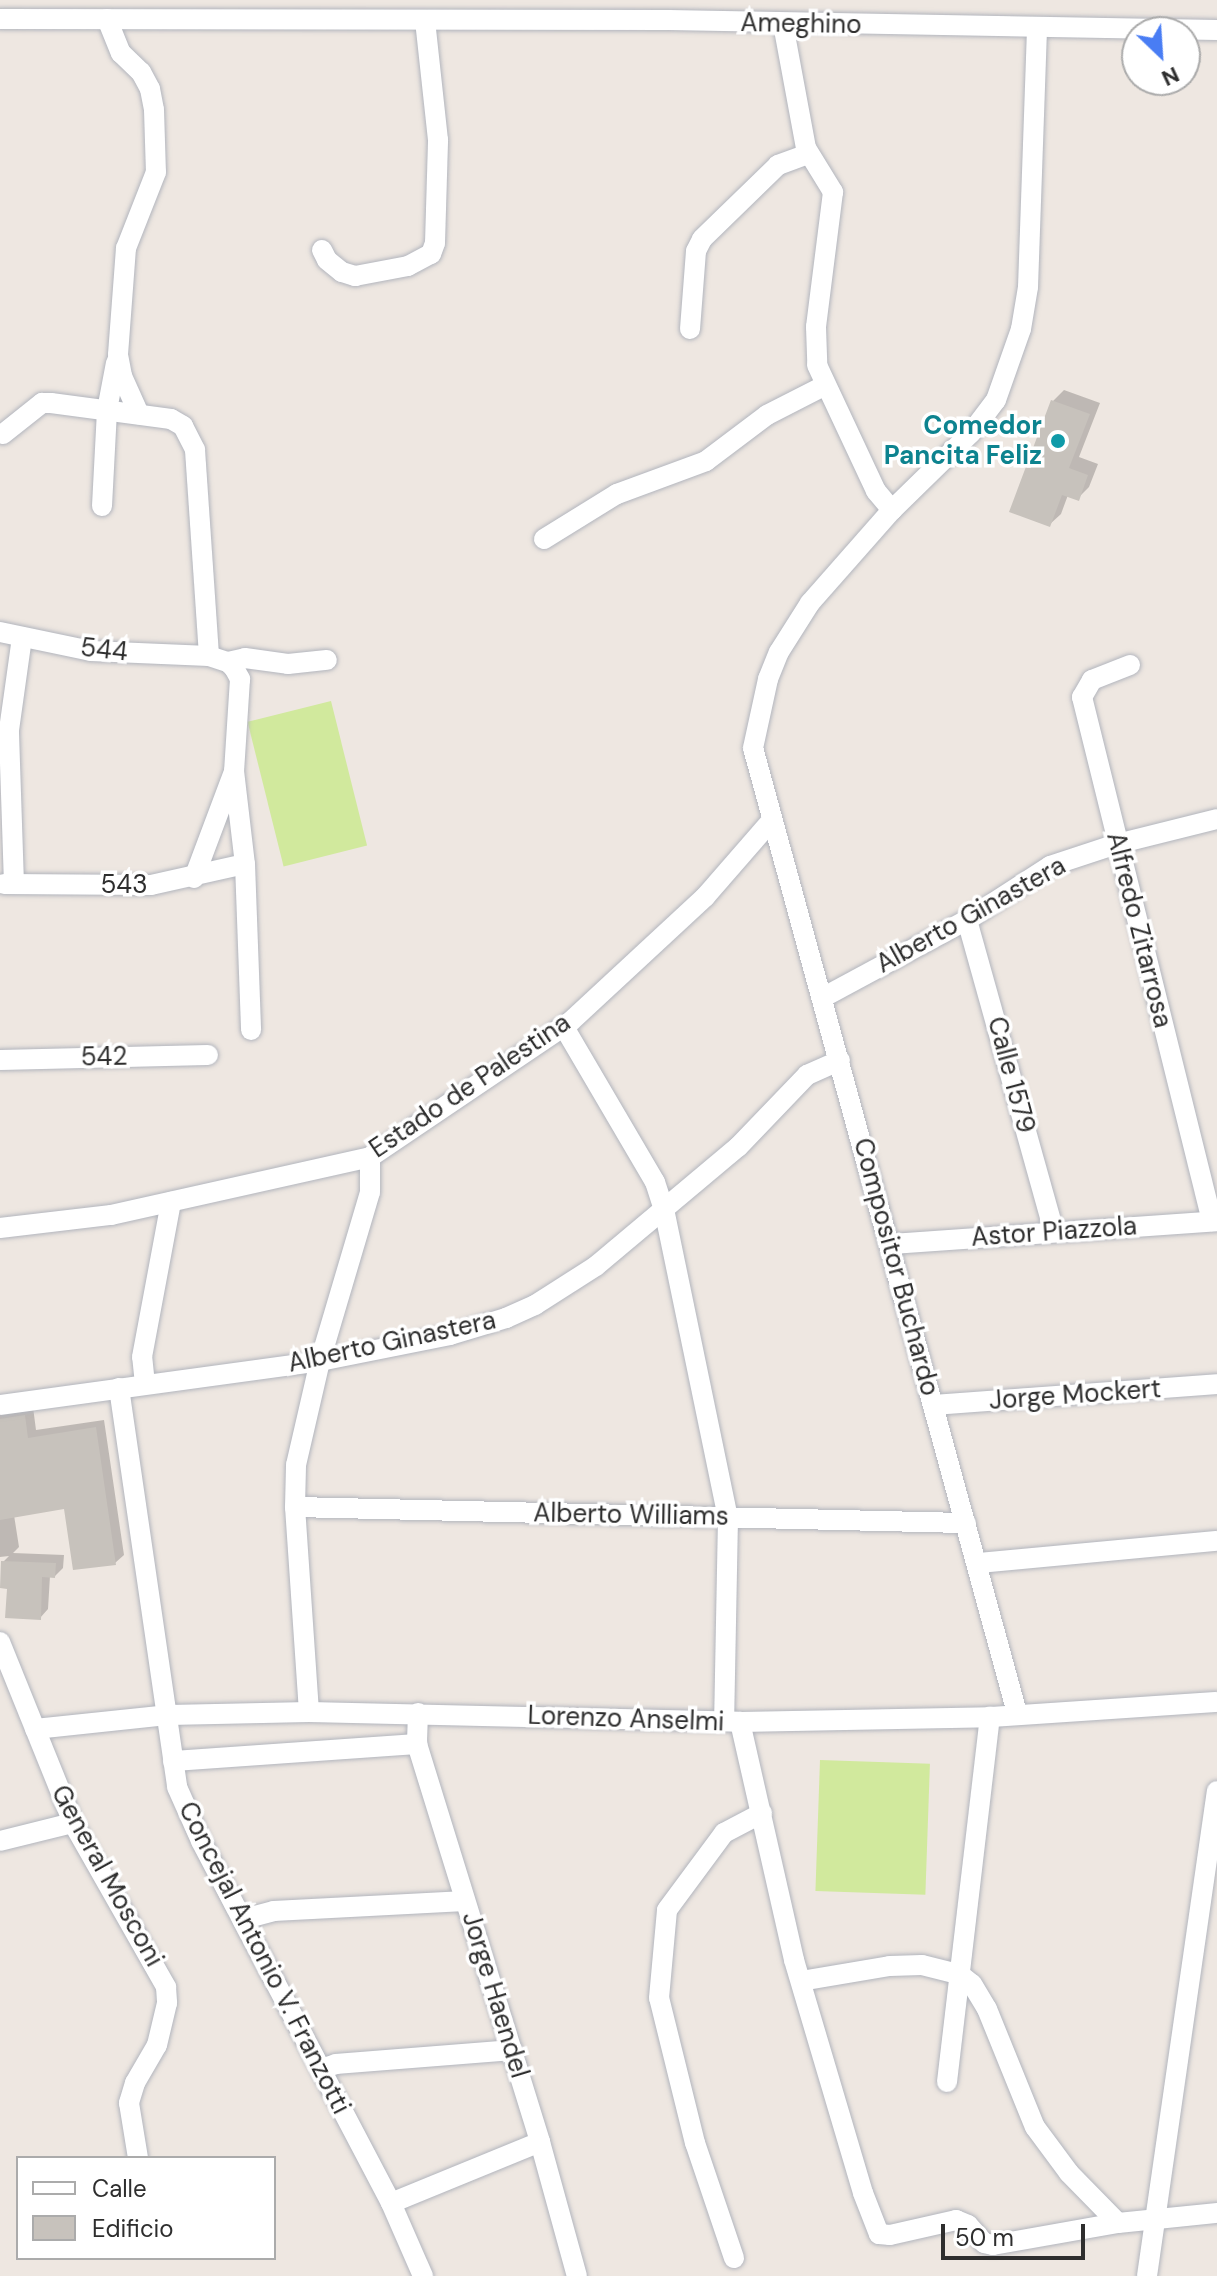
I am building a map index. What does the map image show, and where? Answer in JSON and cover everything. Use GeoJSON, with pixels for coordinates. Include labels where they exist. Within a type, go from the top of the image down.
{"type":"FeatureCollection","features":[{"type":"Feature","properties":{"kind":"street","name":"Ameghino"},"geometry":{"type":"LineString","coordinates":[[0,19],[107,19],[256,10],[425,21],[669,10],[783,24],[1217,30]]}},
{"type":"Feature","properties":{"kind":"street"},"geometry":{"type":"LineString","coordinates":[[102,506],[107,410],[118,355],[126,248],[156,172],[150,89],[141,72],[121,53],[107,19]]}},
{"type":"Feature","properties":{"kind":"street"},"geometry":{"type":"LineString","coordinates":[[322,250],[327,260],[355,276],[408,266],[431,254],[435,243],[438,140],[425,21]]}},
{"type":"Feature","properties":{"kind":"street"},"geometry":{"type":"LineString","coordinates":[[783,24],[809,154],[833,192],[816,327],[817,365],[824,386],[876,491],[892,510]]}},
{"type":"Feature","properties":{"kind":"street","name":"Compositor Buchardo"},"geometry":{"type":"LineString","coordinates":[[1017,1713],[753,748],[768,679],[779,652],[810,603],[892,510],[985,417],[996,400],[1014,353],[1028,287],[1037,28]]}},
{"type":"Feature","properties":{"kind":"street"},"geometry":{"type":"LineString","coordinates":[[690,329],[696,251],[702,239],[778,165],[809,154]]}},
{"type":"Feature","properties":{"kind":"street"},"geometry":{"type":"LineString","coordinates":[[118,355],[122,376],[139,414]]}},
{"type":"Feature","properties":{"kind":"street"},"geometry":{"type":"LineString","coordinates":[[544,539],[617,494],[706,461],[767,415],[824,386]]}},
{"type":"Feature","properties":{"kind":"street"},"geometry":{"type":"LineString","coordinates":[[3,434],[42,403],[139,414],[179,422],[195,450],[218,659],[240,679],[234,771],[245,864],[251,1030]]}},
{"type":"Feature","properties":{"kind":"street","name":"544"},"geometry":{"type":"LineString","coordinates":[[0,632],[91,651],[245,658],[288,664],[327,660]]}},
{"type":"Feature","properties":{"kind":"street"},"geometry":{"type":"LineString","coordinates":[[7,884],[9,730],[22,637]]}},
{"type":"Feature","properties":{"kind":"street","name":"Alfredo Zitarrosa"},"geometry":{"type":"LineString","coordinates":[[1130,665],[1092,680],[1082,697],[1215,1221]]}},
{"type":"Feature","properties":{"kind":"street"},"geometry":{"type":"LineString","coordinates":[[194,878],[234,771]]}},
{"type":"Feature","properties":{"kind":"street","name":"Alberto Ginastera"},"geometry":{"type":"LineString","coordinates":[[822,998],[967,920],[1050,866],[1117,844],[1217,819]]}},
{"type":"Feature","properties":{"kind":"street","name":"Estado de Palestina"},"geometry":{"type":"LineString","coordinates":[[0,1228],[111,1215],[370,1157],[564,1027],[705,897],[771,821]]}},
{"type":"Feature","properties":{"kind":"street","name":"543"},"geometry":{"type":"LineString","coordinates":[[7,884],[151,885],[194,878],[245,864]]}},
{"type":"Feature","properties":{"kind":"street","name":"Calle 1579"},"geometry":{"type":"LineString","coordinates":[[967,920],[1054,1231]]}},
{"type":"Feature","properties":{"kind":"street"},"geometry":{"type":"LineString","coordinates":[[564,1027],[655,1182],[664,1209],[728,1518],[732,1721],[762,1813],[801,1981],[863,2193],[879,2234],[890,2235],[956,2220],[968,2225],[984,2243],[993,2245],[1118,2223],[1217,2213]]}},
{"type":"Feature","properties":{"kind":"street","name":"542"},"geometry":{"type":"LineString","coordinates":[[0,1060],[208,1055]]}},
{"type":"Feature","properties":{"kind":"street","name":"Alberto Ginastera"},"geometry":{"type":"LineString","coordinates":[[0,1405],[320,1361],[450,1335],[506,1318],[535,1305],[596,1266],[738,1147],[807,1075],[840,1060]]}},
{"type":"Feature","properties":{"kind":"street"},"geometry":{"type":"LineString","coordinates":[[309,1712],[295,1507],[296,1465],[320,1361],[370,1192],[370,1157]]}},
{"type":"Feature","properties":{"kind":"street"},"geometry":{"type":"LineString","coordinates":[[145,1384],[142,1357],[171,1202]]}},
{"type":"Feature","properties":{"kind":"street","name":"Astor Piazzola"},"geometry":{"type":"LineString","coordinates":[[891,1244],[1215,1221]]}},
{"type":"Feature","properties":{"kind":"street","name":"Jorge Mockert"},"geometry":{"type":"LineString","coordinates":[[933,1405],[1217,1384]]}},
{"type":"Feature","properties":{"kind":"street","name":"Concejal Antonio V. Franzotti"},"geometry":{"type":"LineString","coordinates":[[119,1388],[169,1715],[173,1761],[186,1811],[391,2203],[423,2276]]}},
{"type":"Feature","properties":{"kind":"street","name":"Alberto Williams"},"geometry":{"type":"LineString","coordinates":[[295,1507],[966,1523]]}},
{"type":"Feature","properties":{"kind":"street"},"geometry":{"type":"LineString","coordinates":[[978,1563],[1217,1541]]}},
{"type":"Feature","properties":{"kind":"street","name":"General Mosconi"},"geometry":{"type":"LineString","coordinates":[[0,1642],[4,1664],[35,1729],[73,1823],[166,1987],[167,2003],[157,2045],[135,2083],[129,2103],[138,2156]]}},
{"type":"Feature","properties":{"kind":"street","name":"Lorenzo Anselmi"},"geometry":{"type":"LineString","coordinates":[[35,1729],[169,1715],[418,1713],[732,1721],[990,1717],[1217,1702]]}},
{"type":"Feature","properties":{"kind":"street","name":"Jorge Haendel"},"geometry":{"type":"LineString","coordinates":[[418,1713],[417,1744],[540,2142],[577,2276]]}},
{"type":"Feature","properties":{"kind":"street"},"geometry":{"type":"LineString","coordinates":[[947,2082],[990,1717]]}},
{"type":"Feature","properties":{"kind":"street"},"geometry":{"type":"LineString","coordinates":[[173,1761],[417,1744]]}},
{"type":"Feature","properties":{"kind":"street"},"geometry":{"type":"LineString","coordinates":[[1147,2276],[1217,1791]]}},
{"type":"Feature","properties":{"kind":"street"},"geometry":{"type":"LineString","coordinates":[[734,2258],[695,2143],[659,1998],[667,1910],[724,1833],[762,1813]]}},
{"type":"Feature","properties":{"kind":"street"},"geometry":{"type":"LineString","coordinates":[[0,1841],[73,1823]]}},
{"type":"Feature","properties":{"kind":"street"},"geometry":{"type":"LineString","coordinates":[[244,1919],[274,1911],[465,1901]]}},
{"type":"Feature","properties":{"kind":"street"},"geometry":{"type":"LineString","coordinates":[[801,1981],[890,1966],[922,1965],[959,1974],[972,1984],[987,2009],[1035,2127],[1069,2173],[1118,2223]]}},
{"type":"Feature","properties":{"kind":"street"},"geometry":{"type":"LineString","coordinates":[[321,2069],[336,2064],[512,2050]]}},
{"type":"Feature","properties":{"kind":"street"},"geometry":{"type":"LineString","coordinates":[[391,2203],[540,2142]]}},
{"type":"Feature","properties":{"kind":"green space"},"geometry":{"type":"Polygon","coordinates":[[[331,701],[367,846],[284,866],[248,722],[331,701]]]}},
{"type":"Feature","properties":{"kind":"green space"},"geometry":{"type":"Polygon","coordinates":[[[820,1760],[930,1764],[925,1895],[815,1891],[820,1760]]]}},
{"type":"Feature","properties":{"kind":"building","name":"Comedor Pancita Feliz"},"geometry":{"type":"Polygon","coordinates":[[[1051,400],[1090,414],[1069,468],[1088,475],[1079,501],[1062,495],[1050,527],[1009,512],[1051,400]]]}},
{"type":"Feature","properties":{"kind":"building"},"geometry":{"type":"Polygon","coordinates":[[[25,1415],[28,1438],[96,1427],[116,1565],[73,1570],[64,1509],[0,1520],[0,1419],[25,1415]]]}},
{"type":"Feature","properties":{"kind":"building"},"geometry":{"type":"Polygon","coordinates":[[[1,1561],[56,1563],[55,1578],[42,1577],[41,1620],[5,1618],[7,1589],[0,1588],[1,1561]]]}},
{"type":"Feature","properties":{"kind":"place","name":"Comedor Pancita Feliz"},"geometry":{"type":"Point","coordinates":[1058,441]}}]}
